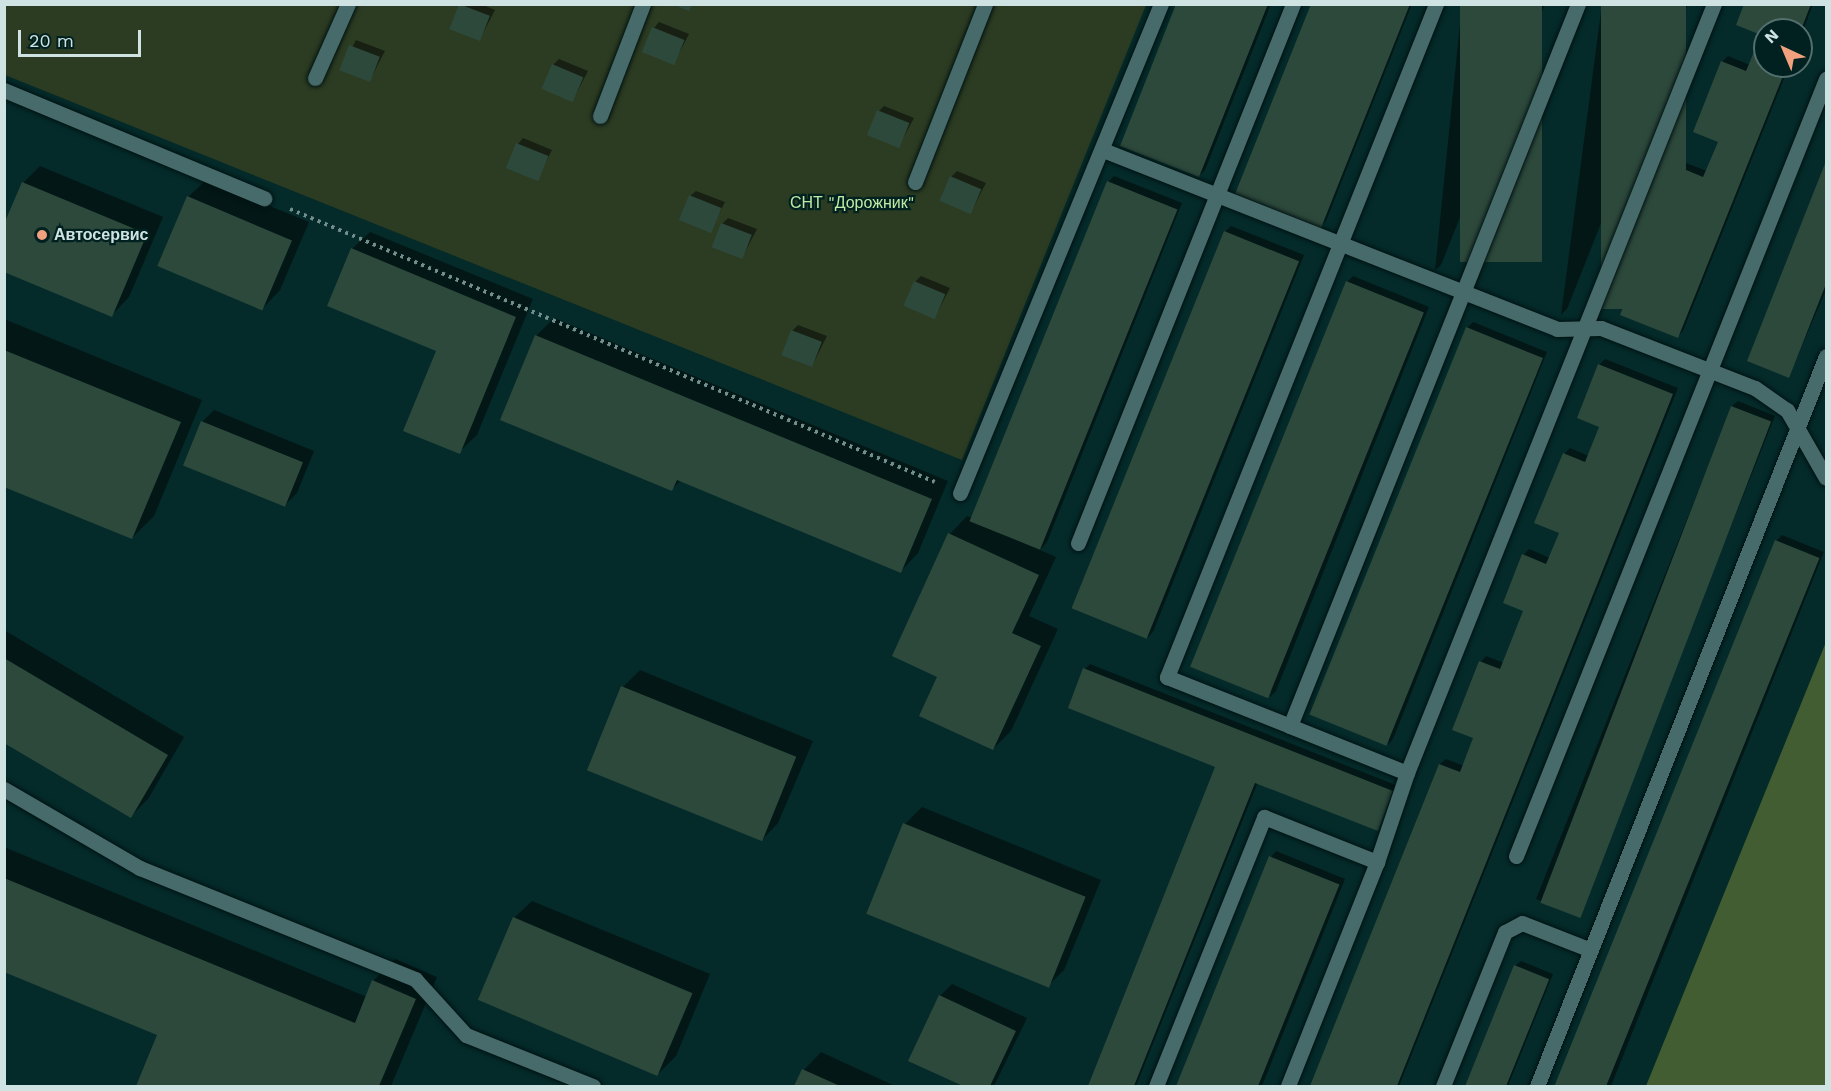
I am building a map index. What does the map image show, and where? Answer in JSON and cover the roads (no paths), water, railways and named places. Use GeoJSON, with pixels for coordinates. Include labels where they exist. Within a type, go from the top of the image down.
{"type":"FeatureCollection","features":[{"type":"Feature","properties":{"kind":"lane"},"geometry":{"type":"LineString","coordinates":[[315,78],[348,4]]}},
{"type":"Feature","properties":{"kind":"lane"},"geometry":{"type":"LineString","coordinates":[[600,116],[643,4]]}},
{"type":"Feature","properties":{"kind":"lane"},"geometry":{"type":"LineString","coordinates":[[915,182],[986,4]]}},
{"type":"Feature","properties":{"kind":"lane"},"geometry":{"type":"LineString","coordinates":[[960,493],[1103,150],[1161,4]]}},
{"type":"Feature","properties":{"kind":"lane"},"geometry":{"type":"LineString","coordinates":[[1078,543],[1293,4]]}},
{"type":"Feature","properties":{"kind":"lane"},"geometry":{"type":"LineString","coordinates":[[1407,773],[1167,678],[1436,4]]}},
{"type":"Feature","properties":{"kind":"lane"},"geometry":{"type":"LineString","coordinates":[[1290,726],[1578,4]]}},
{"type":"Feature","properties":{"kind":"lane"},"geometry":{"type":"LineString","coordinates":[[1288,1086],[1377,862],[1407,773],[1714,4]]}},
{"type":"Feature","properties":{"kind":"lane"},"geometry":{"type":"LineString","coordinates":[[1516,856],[1827,80]]}},
{"type":"Feature","properties":{"kind":"lane"},"geometry":{"type":"LineString","coordinates":[[4,90],[264,198]]}},
{"type":"Feature","properties":{"kind":"lane"},"geometry":{"type":"LineString","coordinates":[[1103,150],[1557,329],[1601,328],[1755,388],[1787,410],[1827,478]]}},
{"type":"Feature","properties":{"kind":"lane"},"geometry":{"type":"LineString","coordinates":[[1537,1086],[1827,356]]}},
{"type":"Feature","properties":{"kind":"lane"},"geometry":{"type":"LineString","coordinates":[[4,789],[140,868],[415,979],[466,1035],[592,1086]]}},
{"type":"Feature","properties":{"kind":"lane"},"geometry":{"type":"LineString","coordinates":[[1156,1086],[1264,817],[1377,862]]}},
{"type":"Feature","properties":{"kind":"lane"},"geometry":{"type":"LineString","coordinates":[[1443,1086],[1505,932],[1522,923],[1591,950]]}},
{"type":"Feature","properties":{"kind":"place","name":"Автосервис"},"geometry":{"type":"Point","coordinates":[42,235]}},
{"type":"Feature","properties":{"kind":"park label","name":"СНТ \"Дорожник\""},"geometry":{"type":"Point","coordinates":[852,203]}}]}
